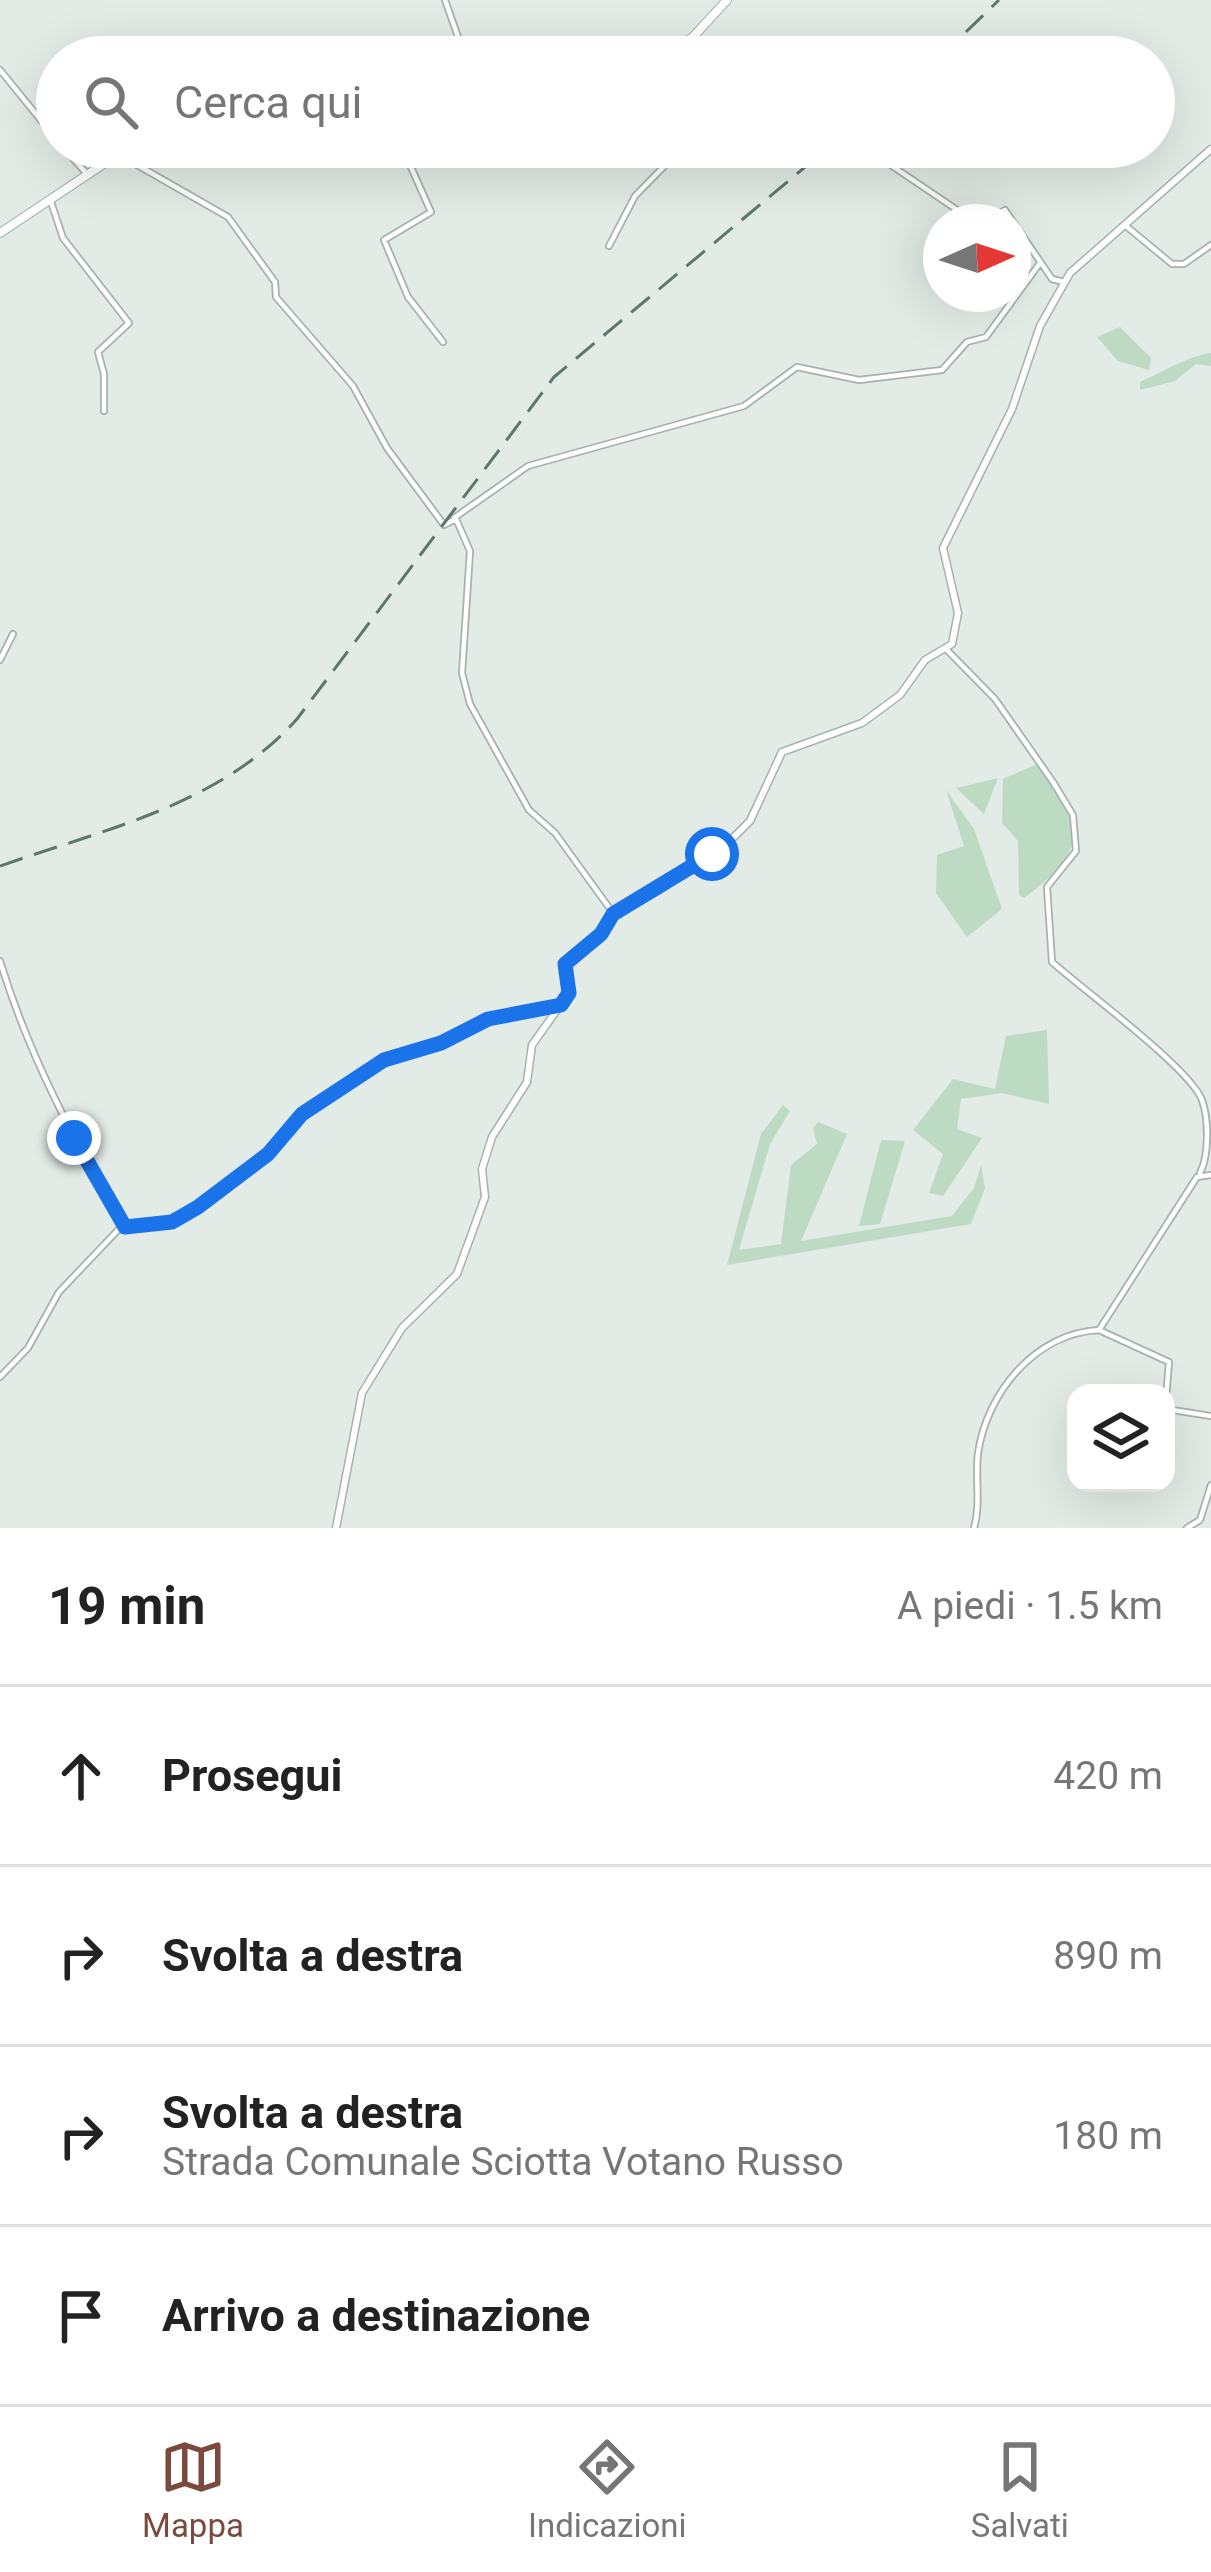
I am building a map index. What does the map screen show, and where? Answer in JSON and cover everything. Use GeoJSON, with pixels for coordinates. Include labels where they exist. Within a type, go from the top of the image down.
{"type":"FeatureCollection","features":[{"type":"Feature","properties":{"kind":"main road"},"geometry":{"type":"LineString","coordinates":[[694,36],[727,0]]}},
{"type":"Feature","properties":{"kind":"main road"},"geometry":{"type":"LineString","coordinates":[[0,233],[97,168]]}},
{"type":"Feature","properties":{"kind":"street"},"geometry":{"type":"LineString","coordinates":[[445,0],[458,36]]}},
{"type":"Feature","properties":{"kind":"street"},"geometry":{"type":"LineString","coordinates":[[0,70],[36,114]]}},
{"type":"Feature","properties":{"kind":"street"},"geometry":{"type":"LineString","coordinates":[[337,1528],[362,1394],[402,1328],[457,1274],[485,1197],[482,1169],[492,1137],[527,1082],[532,1045],[569,993],[565,964],[601,934],[613,914],[659,890],[735,836],[750,820],[782,752],[862,723],[900,695],[925,660],[946,649],[958,614],[944,548],[1012,409],[1030,348],[1064,282],[1126,226],[1141,206],[1211,149]]}},
{"type":"Feature","properties":{"kind":"street"},"geometry":{"type":"LineString","coordinates":[[82,168],[88,174]]}},
{"type":"Feature","properties":{"kind":"street"},"geometry":{"type":"LineString","coordinates":[[142,168],[230,219],[275,282],[276,297],[353,386],[444,525],[528,466],[744,406],[797,367],[859,380],[942,370],[967,342],[986,338],[1040,263]]}},
{"type":"Feature","properties":{"kind":"street"},"geometry":{"type":"LineString","coordinates":[[411,168],[431,212],[384,240],[408,297],[443,342]]}},
{"type":"Feature","properties":{"kind":"street"},"geometry":{"type":"LineString","coordinates":[[608,246],[634,196],[661,168]]}},
{"type":"Feature","properties":{"kind":"street"},"geometry":{"type":"LineString","coordinates":[[896,168],[951,204]]}},
{"type":"Feature","properties":{"kind":"street"},"geometry":{"type":"LineString","coordinates":[[50,199],[63,238],[129,323],[98,352],[104,374],[104,411]]}},
{"type":"Feature","properties":{"kind":"street"},"geometry":{"type":"LineString","coordinates":[[1126,226],[1172,264],[1184,264],[1211,245]]}},
{"type":"Feature","properties":{"kind":"street"},"geometry":{"type":"LineString","coordinates":[[1031,249],[1054,281],[1064,282]]}},
{"type":"Feature","properties":{"kind":"street"},"geometry":{"type":"LineString","coordinates":[[454,518],[470,551],[462,673],[470,704],[529,810],[555,833],[613,914]]}},
{"type":"Feature","properties":{"kind":"street"},"geometry":{"type":"LineString","coordinates":[[0,660],[13,634]]}},
{"type":"Feature","properties":{"kind":"street"},"geometry":{"type":"LineString","coordinates":[[946,649],[995,699],[1073,815],[1076,851],[1047,887],[1052,962],[1181,1073],[1202,1100],[1207,1155],[1200,1173],[1099,1330]]}},
{"type":"Feature","properties":{"kind":"street"},"geometry":{"type":"LineString","coordinates":[[0,961],[41,1075],[85,1164],[125,1227]]}},
{"type":"Feature","properties":{"kind":"street"},"geometry":{"type":"LineString","coordinates":[[0,1377],[28,1348],[58,1292],[125,1227],[172,1222],[198,1207],[268,1154],[302,1114],[384,1060],[441,1043],[488,1019],[561,1005]]}},
{"type":"Feature","properties":{"kind":"street"},"geometry":{"type":"LineString","coordinates":[[1200,1173],[1211,1175]]}},
{"type":"Feature","properties":{"kind":"street"},"geometry":{"type":"LineString","coordinates":[[974,1528],[978,1450],[1004,1379],[1069,1331],[1099,1330],[1169,1362],[1167,1384]]}},
{"type":"Feature","properties":{"kind":"street"},"geometry":{"type":"LineString","coordinates":[[1175,1410],[1211,1416]]}},
{"type":"Feature","properties":{"kind":"street"},"geometry":{"type":"LineString","coordinates":[[1186,1528],[1200,1520],[1211,1485]]}},
{"type":"Feature","properties":{"kind":"green space"},"geometry":{"type":"Polygon","coordinates":[[[1120,327],[1151,358],[1149,370],[1118,361],[1097,337],[1120,327]]]}},
{"type":"Feature","properties":{"kind":"green space"},"geometry":{"type":"Polygon","coordinates":[[[1211,353],[1211,366],[1196,364],[1175,381],[1140,390],[1140,382],[1211,353]]]}},
{"type":"Feature","properties":{"kind":"green space"},"geometry":{"type":"Polygon","coordinates":[[[1037,764],[1064,804],[1073,836],[1061,864],[1024,898],[1019,895],[1018,841],[1002,823],[1003,779],[1037,764]]]}},
{"type":"Feature","properties":{"kind":"green space"},"geometry":{"type":"Polygon","coordinates":[[[998,778],[984,814],[956,788],[998,778]]]}},
{"type":"Feature","properties":{"kind":"green space"},"geometry":{"type":"Polygon","coordinates":[[[946,790],[974,829],[1002,909],[967,937],[936,893],[937,855],[964,846],[946,790]]]}},
{"type":"Feature","properties":{"kind":"green space"},"geometry":{"type":"Polygon","coordinates":[[[1047,1030],[1049,1104],[1002,1093],[961,1099],[957,1129],[982,1138],[943,1196],[929,1193],[943,1154],[913,1130],[953,1079],[995,1089],[1006,1036],[1047,1030]]]}},
{"type":"Feature","properties":{"kind":"green space"},"geometry":{"type":"Polygon","coordinates":[[[783,1105],[790,1111],[770,1144],[739,1250],[781,1244],[791,1165],[817,1144],[813,1128],[818,1122],[847,1134],[801,1241],[952,1216],[974,1188],[981,1165],[985,1188],[971,1224],[727,1265],[761,1134],[783,1105]]]}},
{"type":"Feature","properties":{"kind":"green space"},"geometry":{"type":"Polygon","coordinates":[[[881,1140],[905,1141],[880,1224],[859,1226],[881,1140]]]}},
{"type":"Feature","properties":{"kind":"railway"},"geometry":{"type":"LineString","coordinates":[[962,36],[999,0]]}},
{"type":"Feature","properties":{"kind":"railway"},"geometry":{"type":"LineString","coordinates":[[0,866],[159,811],[233,773],[266,748],[297,719],[554,377],[804,168]]}},
{"type":"Feature","properties":{"kind":"route"},"geometry":{"type":"LineString","coordinates":[[74,1138],[125,1227],[177,1220],[268,1154],[302,1114],[384,1060],[441,1043],[488,1019],[561,1005],[569,993],[565,964],[577,949],[601,934],[622,907],[659,890],[691,863],[712,854]]}}]}
